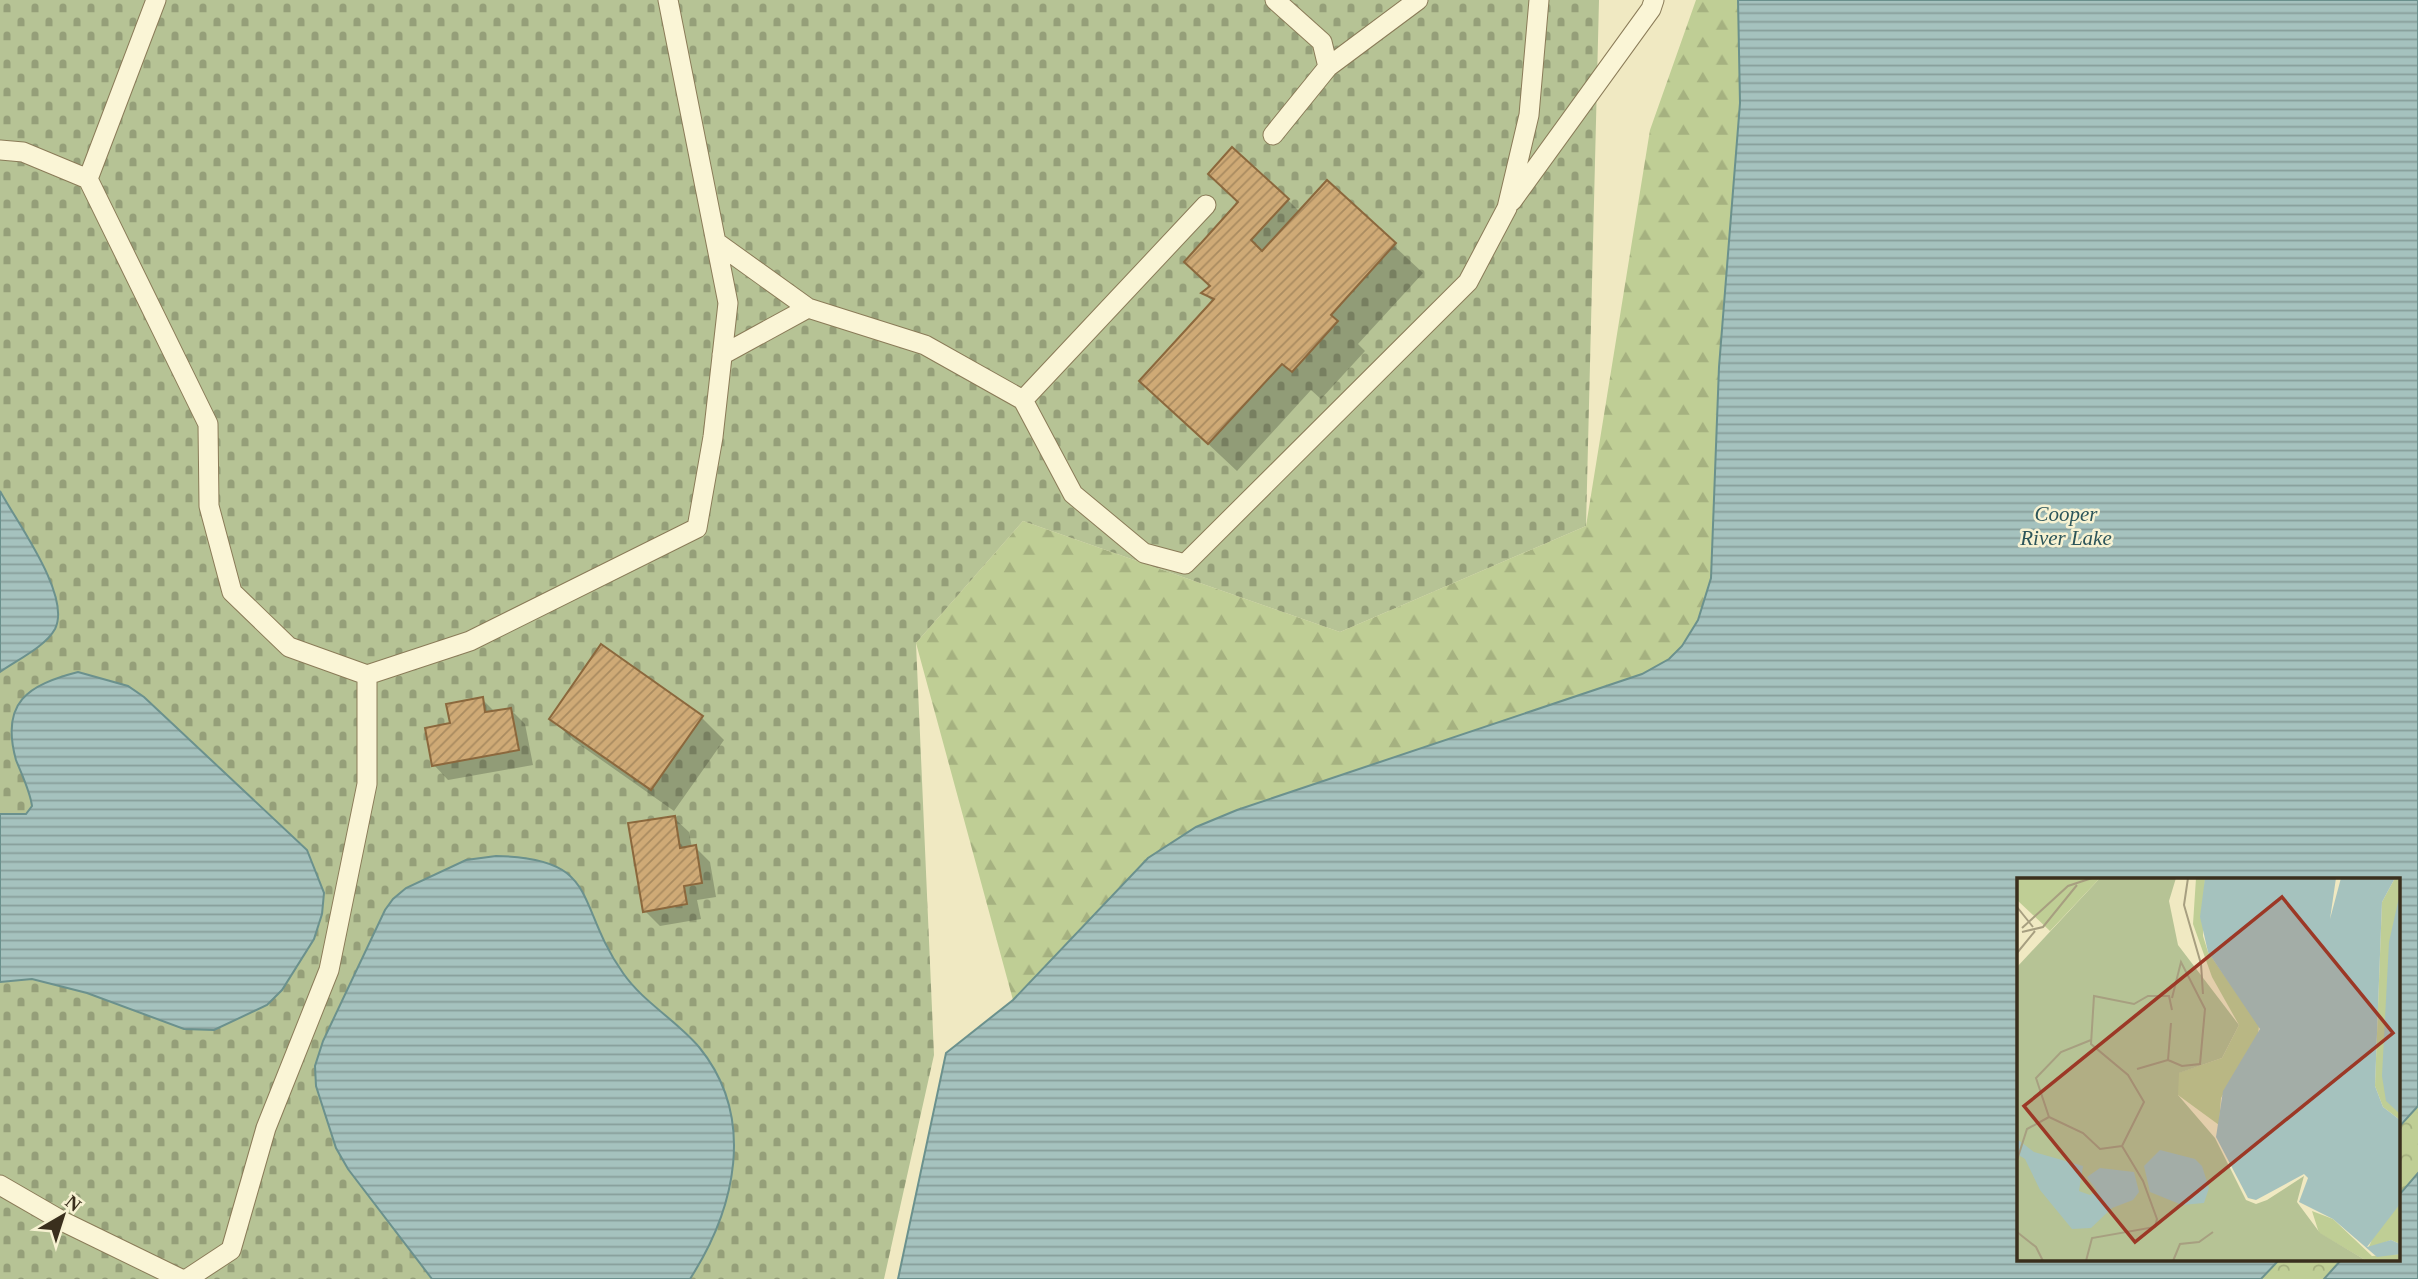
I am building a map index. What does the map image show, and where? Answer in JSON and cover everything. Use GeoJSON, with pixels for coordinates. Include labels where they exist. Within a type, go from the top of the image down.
{"type":"FeatureCollection","features":[{"type":"Feature","properties":{"kind":"lane"},"geometry":{"type":"LineString","coordinates":[[88,179],[156,0]]}},
{"type":"Feature","properties":{"kind":"lane"},"geometry":{"type":"LineString","coordinates":[[0,150],[23,152],[88,179],[208,424],[209,506],[232,592],[289,647],[367,675],[470,641],[697,528],[713,437],[728,303],[668,0]]}},
{"type":"Feature","properties":{"kind":"lane"},"geometry":{"type":"LineString","coordinates":[[1275,0],[1322,42],[1328,67]]}},
{"type":"Feature","properties":{"kind":"lane"},"geometry":{"type":"LineString","coordinates":[[1273,135],[1328,67],[1418,0]]}},
{"type":"Feature","properties":{"kind":"lane"},"geometry":{"type":"LineString","coordinates":[[1507,208],[1529,115],[1539,0]]}},
{"type":"Feature","properties":{"kind":"lane"},"geometry":{"type":"LineString","coordinates":[[716,242],[808,308],[925,345],[1023,400],[1073,495],[1144,553],[1185,564],[1468,282],[1507,208],[1651,9],[1654,0]]}},
{"type":"Feature","properties":{"kind":"lane"},"geometry":{"type":"LineString","coordinates":[[1023,400],[1206,205]]}},
{"type":"Feature","properties":{"kind":"lane"},"geometry":{"type":"LineString","coordinates":[[722,355],[808,308]]}},
{"type":"Feature","properties":{"kind":"lane"},"geometry":{"type":"LineString","coordinates":[[187,1279],[230,1250],[267,1128],[329,970],[367,784],[367,675]]}},
{"type":"Feature","properties":{"kind":"lane"},"geometry":{"type":"LineString","coordinates":[[0,1185],[64,1222],[181,1279]]}},
{"type":"Feature","properties":{"kind":"green space"},"geometry":{"type":"Polygon","coordinates":[[[0,0],[1599,0],[1586,526],[1340,632],[1023,521],[916,643],[934,1055],[884,1279],[0,1279],[0,0]]]}},
{"type":"Feature","properties":{"kind":"green space"},"geometry":{"type":"Polygon","coordinates":[[[1696,0],[1738,0],[1740,103],[1719,367],[1711,578],[1698,620],[1682,646],[1669,659],[1642,674],[1237,810],[1196,827],[1148,858],[1013,1000],[916,643],[1023,521],[1340,632],[1586,526],[1650,130],[1696,0]]]}},
{"type":"Feature","properties":{"kind":"green space"},"geometry":{"type":"Polygon","coordinates":[[[2418,1106],[2418,1279],[2261,1279],[2277,1262],[2400,1262],[2400,1126],[2418,1106]]]}},
{"type":"Feature","properties":{"kind":"water","name":"Cooper River Lake"},"geometry":{"type":"Polygon","coordinates":[[[1738,0],[2418,0],[2418,1106],[2400,1126],[2400,878],[2017,878],[2017,1262],[2277,1262],[2261,1279],[898,1279],[946,1053],[1013,1000],[1148,858],[1196,827],[1237,810],[1642,674],[1669,659],[1682,646],[1698,620],[1711,578],[1719,367],[1740,103],[1738,0]]]}},
{"type":"Feature","properties":{"kind":"water"},"geometry":{"type":"Polygon","coordinates":[[[0,491],[40,559],[56,598],[58,615],[55,629],[45,642],[0,672],[0,491]]]}},
{"type":"Feature","properties":{"kind":"water"},"geometry":{"type":"Polygon","coordinates":[[[78,672],[128,686],[144,697],[307,850],[324,893],[322,914],[314,939],[282,990],[267,1005],[214,1030],[184,1029],[87,993],[32,979],[0,982],[0,814],[26,814],[32,806],[12,740],[15,710],[32,690],[78,672]]]}},
{"type":"Feature","properties":{"kind":"water"},"geometry":{"type":"Polygon","coordinates":[[[496,856],[530,859],[554,865],[570,876],[581,889],[608,948],[623,973],[640,993],[699,1047],[717,1074],[728,1103],[734,1133],[733,1163],[728,1194],[719,1223],[690,1279],[432,1279],[348,1169],[336,1148],[316,1086],[315,1066],[323,1041],[385,910],[406,888],[466,860],[496,856]]]}},
{"type":"Feature","properties":{"kind":"water"},"geometry":{"type":"Polygon","coordinates":[[[2418,1173],[2418,1279],[2324,1279],[2339,1262],[2400,1262],[2400,1194],[2418,1173]]]}},
{"type":"Feature","properties":{"kind":"building"},"geometry":{"type":"Polygon","coordinates":[[[1232,147],[1289,199],[1251,240],[1262,251],[1327,180],[1396,243],[1331,315],[1338,321],[1292,372],[1282,364],[1208,444],[1139,381],[1214,299],[1201,293],[1210,286],[1184,262],[1238,202],[1208,174],[1232,147]]]}},
{"type":"Feature","properties":{"kind":"building"},"geometry":{"type":"Polygon","coordinates":[[[601,644],[703,716],[651,790],[549,719],[601,644]]]}},
{"type":"Feature","properties":{"kind":"building"},"geometry":{"type":"Polygon","coordinates":[[[483,697],[485,712],[511,708],[519,750],[432,766],[425,728],[450,723],[446,704],[483,697]]]}},
{"type":"Feature","properties":{"kind":"building"},"geometry":{"type":"Polygon","coordinates":[[[675,816],[680,848],[696,845],[702,883],[684,886],[687,904],[643,912],[628,823],[675,816]]]}}]}
